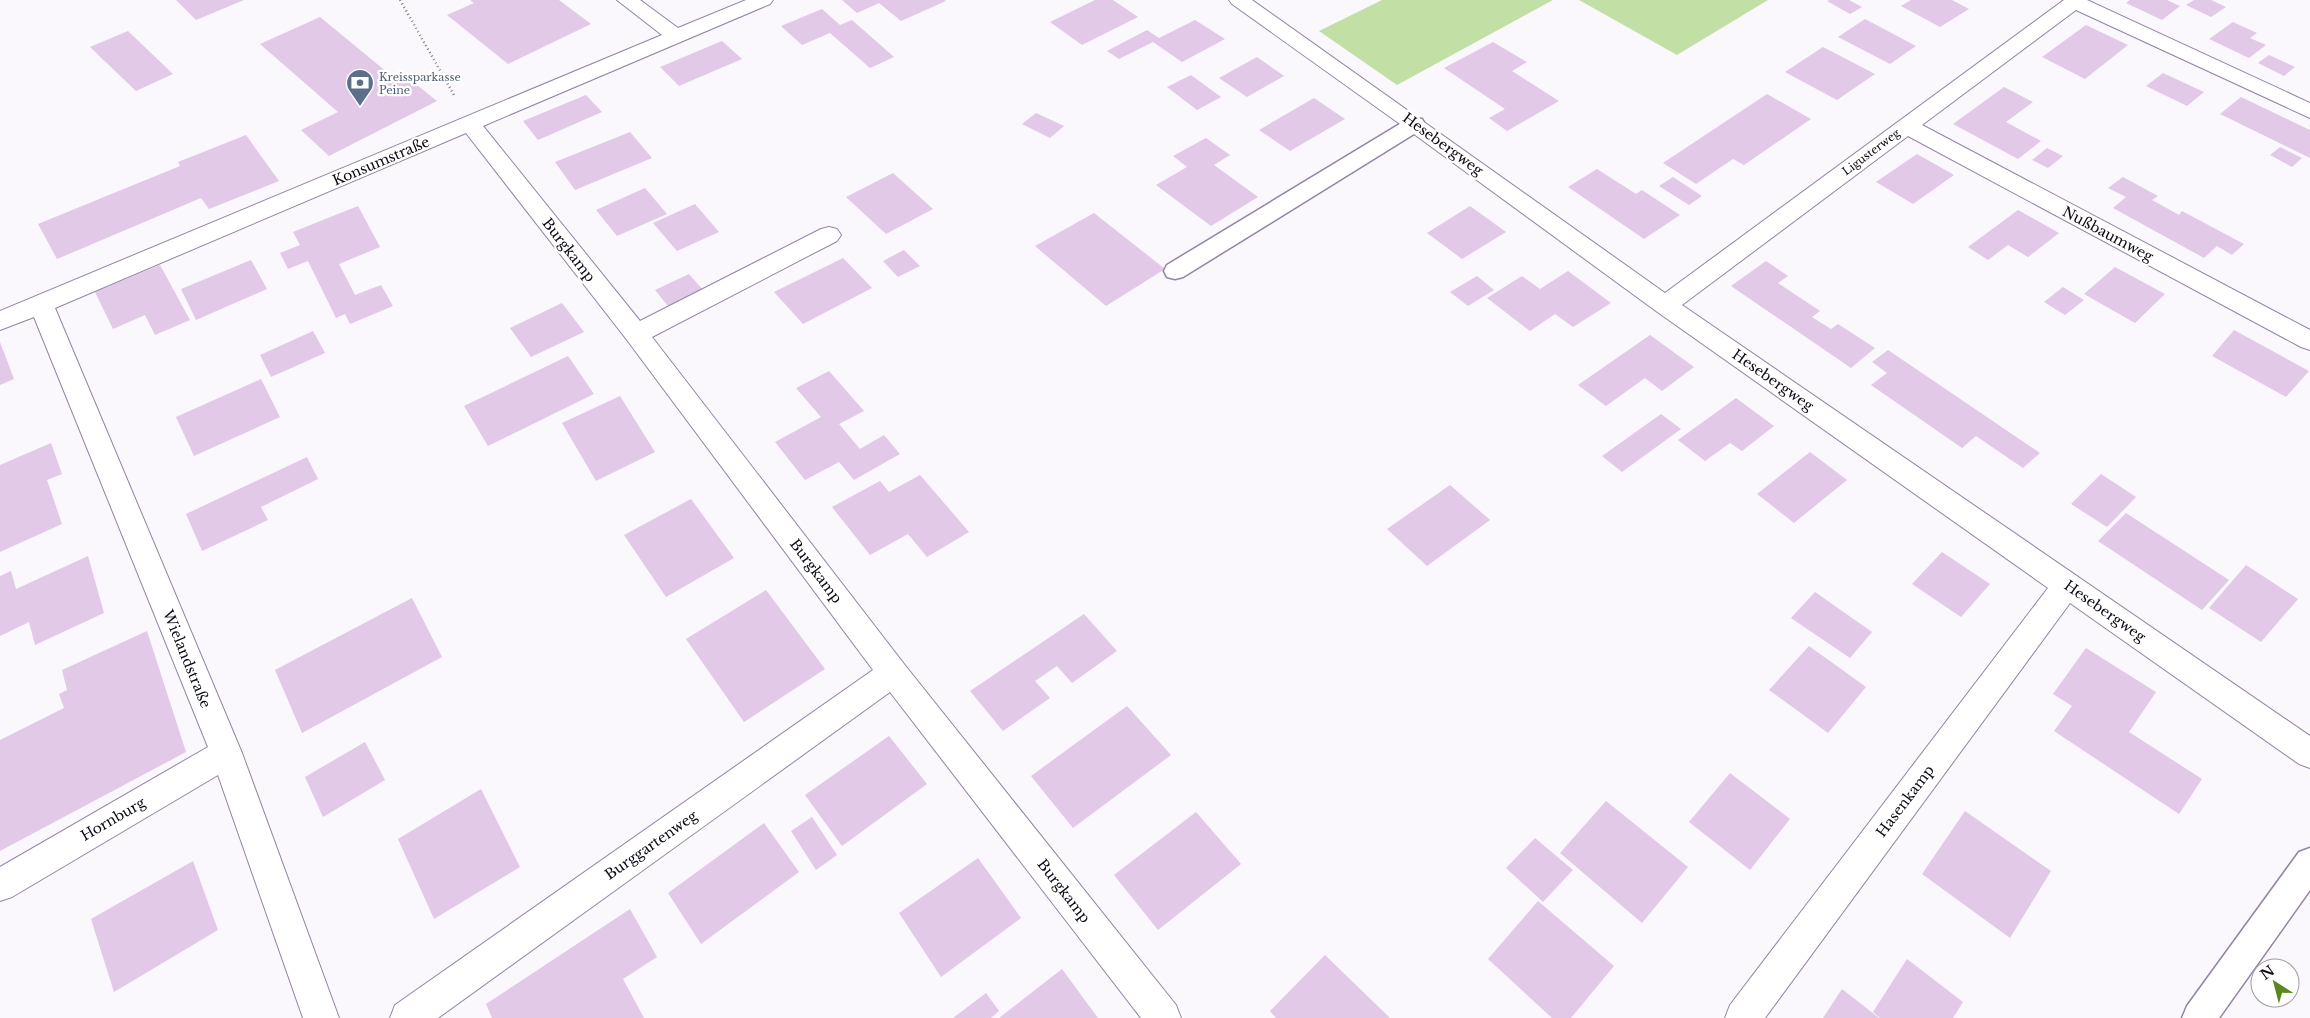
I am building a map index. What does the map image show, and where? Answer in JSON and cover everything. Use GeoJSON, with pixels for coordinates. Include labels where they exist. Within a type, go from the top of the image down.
{"type":"FeatureCollection","features":[{"type":"Feature","properties":{"kind":"street"},"geometry":{"type":"LineString","coordinates":[[627,0],[676,36]]}},
{"type":"Feature","properties":{"kind":"street","name":"Konsumstraße"},"geometry":{"type":"LineString","coordinates":[[0,321],[763,0]]}},
{"type":"Feature","properties":{"kind":"street","name":"Hesebergweg"},"geometry":{"type":"LineString","coordinates":[[1239,0],[1415,124],[1665,305],[2310,754]]}},
{"type":"Feature","properties":{"kind":"street"},"geometry":{"type":"LineString","coordinates":[[2075,1],[2310,111]]}},
{"type":"Feature","properties":{"kind":"street","name":"Ligusterweg"},"geometry":{"type":"LineString","coordinates":[[1665,305],[2075,1]]}},
{"type":"Feature","properties":{"kind":"street","name":"Burgkamp"},"geometry":{"type":"LineString","coordinates":[[470,124],[636,334],[893,673],[1163,1018]]}},
{"type":"Feature","properties":{"kind":"street","name":"Nußbaumweg"},"geometry":{"type":"LineString","coordinates":[[1906,126],[2310,342]]}},
{"type":"Feature","properties":{"kind":"street"},"geometry":{"type":"LineString","coordinates":[[636,334],[829,236]]}},
{"type":"Feature","properties":{"kind":"street","name":"Wielandstraße"},"geometry":{"type":"LineString","coordinates":[[41,304],[226,753],[321,1018]]}},
{"type":"Feature","properties":{"kind":"street","name":"Hasenkamp"},"geometry":{"type":"LineString","coordinates":[[1743,1018],[2067,585]]}},
{"type":"Feature","properties":{"kind":"street","name":"Burggartenweg"},"geometry":{"type":"LineString","coordinates":[[408,1018],[893,673]]}},
{"type":"Feature","properties":{"kind":"street","name":"Hornburg"},"geometry":{"type":"LineString","coordinates":[[0,885],[226,753]]}},
{"type":"Feature","properties":{"kind":"lane"},"geometry":{"type":"LineString","coordinates":[[1175,271],[1415,124]]}},
{"type":"Feature","properties":{"kind":"lane"},"geometry":{"type":"LineString","coordinates":[[2199,1018],[2310,863]]}},
{"type":"Feature","properties":{"kind":"path"},"geometry":{"type":"LineString","coordinates":[[400,0],[470,124]]}},
{"type":"Feature","properties":{"kind":"green space"},"geometry":{"type":"Polygon","coordinates":[[[1382,0],[1553,0],[1397,85],[1319,31],[1382,0]]]}},
{"type":"Feature","properties":{"kind":"green space"},"geometry":{"type":"Polygon","coordinates":[[[1579,0],[1768,0],[1677,55],[1579,0]]]}},
{"type":"Feature","properties":{"kind":"building"},"geometry":{"type":"Polygon","coordinates":[[[176,0],[244,0],[196,20],[176,0]]]}},
{"type":"Feature","properties":{"kind":"building"},"geometry":{"type":"Polygon","coordinates":[[[470,0],[559,0],[591,24],[508,64],[447,15],[474,3],[470,0]]]}},
{"type":"Feature","properties":{"kind":"building"},"geometry":{"type":"Polygon","coordinates":[[[842,0],[946,1],[901,21],[879,3],[857,13],[842,0]]]}},
{"type":"Feature","properties":{"kind":"building"},"geometry":{"type":"Polygon","coordinates":[[[1095,0],[1113,0],[1138,17],[1082,45],[1050,22],[1095,0]]]}},
{"type":"Feature","properties":{"kind":"building"},"geometry":{"type":"Polygon","coordinates":[[[1849,0],[1862,7],[1850,14],[1827,1],[1849,0]]]}},
{"type":"Feature","properties":{"kind":"building"},"geometry":{"type":"Polygon","coordinates":[[[1911,0],[1952,0],[1969,9],[1940,27],[1901,6],[1911,0]]]}},
{"type":"Feature","properties":{"kind":"building"},"geometry":{"type":"Polygon","coordinates":[[[2130,0],[2167,0],[2180,6],[2162,20],[2126,3],[2130,0]]]}},
{"type":"Feature","properties":{"kind":"building"},"geometry":{"type":"Polygon","coordinates":[[[2194,0],[2211,0],[2226,7],[2211,17],[2186,5],[2194,0]]]}},
{"type":"Feature","properties":{"kind":"building"},"geometry":{"type":"Polygon","coordinates":[[[822,9],[840,25],[852,20],[894,57],[870,68],[830,33],[802,45],[781,26],[822,9]]]}},
{"type":"Feature","properties":{"kind":"building"},"geometry":{"type":"Polygon","coordinates":[[[320,17],[399,82],[408,78],[437,101],[329,156],[301,130],[338,112],[260,44],[320,17]]]}},
{"type":"Feature","properties":{"kind":"building"},"geometry":{"type":"Polygon","coordinates":[[[1865,19],[1916,46],[1890,64],[1838,37],[1865,19]]]}},
{"type":"Feature","properties":{"kind":"building"},"geometry":{"type":"Polygon","coordinates":[[[1195,20],[1225,39],[1182,62],[1153,42],[1119,59],[1107,51],[1147,30],[1159,38],[1195,20]]]}},
{"type":"Feature","properties":{"kind":"building"},"geometry":{"type":"Polygon","coordinates":[[[2233,22],[2257,33],[2250,38],[2266,45],[2249,58],[2209,39],[2233,22]]]}},
{"type":"Feature","properties":{"kind":"building"},"geometry":{"type":"Polygon","coordinates":[[[2086,25],[2128,45],[2085,79],[2042,57],[2086,25]]]}},
{"type":"Feature","properties":{"kind":"building"},"geometry":{"type":"Polygon","coordinates":[[[128,31],[173,74],[136,91],[90,47],[128,31]]]}},
{"type":"Feature","properties":{"kind":"building"},"geometry":{"type":"Polygon","coordinates":[[[722,41],[742,59],[679,86],[660,67],[722,41]]]}},
{"type":"Feature","properties":{"kind":"building"},"geometry":{"type":"Polygon","coordinates":[[[1493,42],[1527,62],[1512,71],[1559,101],[1507,131],[1489,118],[1505,109],[1444,68],[1493,42]]]}},
{"type":"Feature","properties":{"kind":"building"},"geometry":{"type":"Polygon","coordinates":[[[1823,47],[1875,74],[1837,100],[1785,72],[1823,47]]]}},
{"type":"Feature","properties":{"kind":"building"},"geometry":{"type":"Polygon","coordinates":[[[2269,55],[2295,67],[2284,76],[2258,63],[2269,55]]]}},
{"type":"Feature","properties":{"kind":"building"},"geometry":{"type":"Polygon","coordinates":[[[1257,57],[1284,76],[1247,97],[1219,78],[1257,57]]]}},
{"type":"Feature","properties":{"kind":"building"},"geometry":{"type":"Polygon","coordinates":[[[2163,73],[2204,92],[2187,106],[2146,86],[2163,73]]]}},
{"type":"Feature","properties":{"kind":"building"},"geometry":{"type":"Polygon","coordinates":[[[1191,75],[1221,97],[1197,110],[1167,87],[1191,75]]]}},
{"type":"Feature","properties":{"kind":"building"},"geometry":{"type":"Polygon","coordinates":[[[2004,87],[2033,102],[2006,122],[2041,141],[2018,159],[1953,124],[2004,87]]]}},
{"type":"Feature","properties":{"kind":"building"},"geometry":{"type":"Polygon","coordinates":[[[1767,94],[1811,119],[1744,165],[1733,159],[1696,184],[1663,163],[1767,94]]]}},
{"type":"Feature","properties":{"kind":"building"},"geometry":{"type":"Polygon","coordinates":[[[586,95],[602,112],[538,140],[523,121],[586,95]]]}},
{"type":"Feature","properties":{"kind":"building"},"geometry":{"type":"Polygon","coordinates":[[[2241,97],[2310,130],[2310,158],[2220,114],[2241,97]]]}},
{"type":"Feature","properties":{"kind":"building"},"geometry":{"type":"Polygon","coordinates":[[[1314,98],[1345,119],[1290,151],[1259,130],[1314,98]]]}},
{"type":"Feature","properties":{"kind":"building"},"geometry":{"type":"Polygon","coordinates":[[[1036,113],[1064,126],[1050,138],[1022,124],[1036,113]]]}},
{"type":"Feature","properties":{"kind":"building"},"geometry":{"type":"Polygon","coordinates":[[[630,132],[652,158],[575,190],[555,162],[630,132]]]}},
{"type":"Feature","properties":{"kind":"building"},"geometry":{"type":"Polygon","coordinates":[[[246,135],[279,181],[209,209],[201,198],[57,259],[38,224],[180,166],[178,162],[246,135]]]}},
{"type":"Feature","properties":{"kind":"building"},"geometry":{"type":"Polygon","coordinates":[[[1206,138],[1230,155],[1214,165],[1258,197],[1211,226],[1156,185],[1187,167],[1173,156],[1206,138]]]}},
{"type":"Feature","properties":{"kind":"building"},"geometry":{"type":"Polygon","coordinates":[[[2280,147],[2302,158],[2292,167],[2270,155],[2280,147]]]}},
{"type":"Feature","properties":{"kind":"building"},"geometry":{"type":"Polygon","coordinates":[[[2047,148],[2063,156],[2048,168],[2032,160],[2047,148]]]}},
{"type":"Feature","properties":{"kind":"building"},"geometry":{"type":"Polygon","coordinates":[[[1917,154],[1954,175],[1913,204],[1876,182],[1917,154]]]}},
{"type":"Feature","properties":{"kind":"building"},"geometry":{"type":"Polygon","coordinates":[[[1597,169],[1636,194],[1642,190],[1680,215],[1644,239],[1568,187],[1597,169]]]}},
{"type":"Feature","properties":{"kind":"building"},"geometry":{"type":"Polygon","coordinates":[[[893,173],[933,209],[886,234],[846,197],[893,173]]]}},
{"type":"Feature","properties":{"kind":"building"},"geometry":{"type":"Polygon","coordinates":[[[1673,177],[1702,196],[1689,205],[1659,186],[1673,177]]]}},
{"type":"Feature","properties":{"kind":"building"},"geometry":{"type":"Polygon","coordinates":[[[2123,177],[2158,196],[2152,200],[2179,215],[2182,211],[2244,244],[2232,255],[2217,246],[2204,258],[2113,208],[2126,197],[2108,188],[2123,177]]]}},
{"type":"Feature","properties":{"kind":"building"},"geometry":{"type":"Polygon","coordinates":[[[645,188],[667,214],[617,236],[596,210],[645,188]]]}},
{"type":"Feature","properties":{"kind":"building"},"geometry":{"type":"Polygon","coordinates":[[[695,204],[719,232],[677,251],[653,223],[695,204]]]}},
{"type":"Feature","properties":{"kind":"building"},"geometry":{"type":"Polygon","coordinates":[[[358,206],[380,247],[339,264],[355,295],[381,285],[393,306],[350,324],[345,314],[336,318],[308,261],[288,269],[280,253],[300,245],[293,232],[358,206]]]}},
{"type":"Feature","properties":{"kind":"building"},"geometry":{"type":"Polygon","coordinates":[[[1470,206],[1506,232],[1462,259],[1427,233],[1470,206]]]}},
{"type":"Feature","properties":{"kind":"building"},"geometry":{"type":"Polygon","coordinates":[[[2018,210],[2059,233],[2028,257],[2008,245],[1988,260],[1968,247],[2018,210]]]}},
{"type":"Feature","properties":{"kind":"building"},"geometry":{"type":"Polygon","coordinates":[[[1094,213],[1165,269],[1106,306],[1035,246],[1094,213]]]}},
{"type":"Feature","properties":{"kind":"building"},"geometry":{"type":"Polygon","coordinates":[[[904,250],[920,266],[898,277],[883,261],[904,250]]]}},
{"type":"Feature","properties":{"kind":"building"},"geometry":{"type":"Polygon","coordinates":[[[843,258],[872,288],[803,324],[774,292],[843,258]]]}},
{"type":"Feature","properties":{"kind":"building"},"geometry":{"type":"Polygon","coordinates":[[[251,260],[267,289],[196,320],[181,289],[251,260]]]}},
{"type":"Feature","properties":{"kind":"building"},"geometry":{"type":"Polygon","coordinates":[[[1766,261],[1788,276],[1778,283],[1820,311],[1812,317],[1831,329],[1838,324],[1875,348],[1851,368],[1731,286],[1766,261]]]}},
{"type":"Feature","properties":{"kind":"building"},"geometry":{"type":"Polygon","coordinates":[[[160,265],[190,320],[155,335],[145,315],[113,329],[95,292],[160,265]]]}},
{"type":"Feature","properties":{"kind":"building"},"geometry":{"type":"Polygon","coordinates":[[[2115,267],[2165,294],[2135,323],[2084,294],[2115,267]]]}},
{"type":"Feature","properties":{"kind":"building"},"geometry":{"type":"Polygon","coordinates":[[[1568,271],[1611,303],[1573,327],[1555,314],[1530,331],[1487,298],[1522,276],[1540,289],[1568,271]]]}},
{"type":"Feature","properties":{"kind":"building"},"geometry":{"type":"Polygon","coordinates":[[[689,274],[703,290],[668,306],[655,290],[689,274]]]}},
{"type":"Feature","properties":{"kind":"building"},"geometry":{"type":"Polygon","coordinates":[[[1477,276],[1494,290],[1468,306],[1450,292],[1477,276]]]}},
{"type":"Feature","properties":{"kind":"building"},"geometry":{"type":"Polygon","coordinates":[[[2063,287],[2084,300],[2065,315],[2044,302],[2063,287]]]}},
{"type":"Feature","properties":{"kind":"building"},"geometry":{"type":"Polygon","coordinates":[[[562,303],[584,332],[531,357],[510,328],[562,303]]]}},
{"type":"Feature","properties":{"kind":"building"},"geometry":{"type":"Polygon","coordinates":[[[2234,330],[2309,371],[2286,397],[2212,356],[2234,330]]]}},
{"type":"Feature","properties":{"kind":"building"},"geometry":{"type":"Polygon","coordinates":[[[313,331],[325,353],[271,377],[260,355],[313,331]]]}},
{"type":"Feature","properties":{"kind":"building"},"geometry":{"type":"Polygon","coordinates":[[[1650,335],[1694,367],[1662,391],[1645,378],[1606,406],[1578,385],[1650,335]]]}},
{"type":"Feature","properties":{"kind":"building"},"geometry":{"type":"Polygon","coordinates":[[[0,342],[14,379],[0,385],[0,342]]]}},
{"type":"Feature","properties":{"kind":"building"},"geometry":{"type":"Polygon","coordinates":[[[1888,350],[2040,453],[2023,468],[1976,436],[1962,448],[1871,385],[1887,373],[1872,362],[1888,350]]]}},
{"type":"Feature","properties":{"kind":"building"},"geometry":{"type":"Polygon","coordinates":[[[568,356],[594,394],[488,446],[464,406],[568,356]]]}},
{"type":"Feature","properties":{"kind":"building"},"geometry":{"type":"Polygon","coordinates":[[[829,371],[864,411],[839,424],[860,449],[884,435],[900,454],[854,480],[839,462],[805,480],[775,442],[821,417],[796,388],[829,371]]]}},
{"type":"Feature","properties":{"kind":"building"},"geometry":{"type":"Polygon","coordinates":[[[261,379],[280,417],[194,456],[176,417],[261,379]]]}},
{"type":"Feature","properties":{"kind":"building"},"geometry":{"type":"Polygon","coordinates":[[[620,396],[655,452],[596,481],[562,423],[620,396]]]}},
{"type":"Feature","properties":{"kind":"building"},"geometry":{"type":"Polygon","coordinates":[[[1736,398],[1774,426],[1742,451],[1730,443],[1705,461],[1678,440],[1736,398]]]}},
{"type":"Feature","properties":{"kind":"building"},"geometry":{"type":"Polygon","coordinates":[[[1661,414],[1681,429],[1622,472],[1602,456],[1661,414]]]}},
{"type":"Feature","properties":{"kind":"building"},"geometry":{"type":"Polygon","coordinates":[[[51,443],[62,474],[47,480],[62,524],[0,552],[0,465],[51,443]]]}},
{"type":"Feature","properties":{"kind":"building"},"geometry":{"type":"Polygon","coordinates":[[[1810,452],[1847,480],[1794,523],[1757,494],[1810,452]]]}},
{"type":"Feature","properties":{"kind":"building"},"geometry":{"type":"Polygon","coordinates":[[[307,457],[318,479],[261,507],[268,520],[202,551],[186,514],[307,457]]]}},
{"type":"Feature","properties":{"kind":"building"},"geometry":{"type":"Polygon","coordinates":[[[2101,474],[2136,497],[2107,527],[2071,504],[2101,474]]]}},
{"type":"Feature","properties":{"kind":"building"},"geometry":{"type":"Polygon","coordinates":[[[920,475],[969,532],[927,557],[908,534],[870,555],[832,507],[880,481],[889,492],[920,475]]]}},
{"type":"Feature","properties":{"kind":"building"},"geometry":{"type":"Polygon","coordinates":[[[1450,485],[1490,520],[1427,566],[1387,529],[1450,485]]]}},
{"type":"Feature","properties":{"kind":"building"},"geometry":{"type":"Polygon","coordinates":[[[691,499],[734,558],[666,597],[624,535],[691,499]]]}},
{"type":"Feature","properties":{"kind":"building"},"geometry":{"type":"Polygon","coordinates":[[[2126,513],[2229,580],[2202,610],[2098,541],[2126,513]]]}},
{"type":"Feature","properties":{"kind":"building"},"geometry":{"type":"Polygon","coordinates":[[[1942,552],[1990,584],[1961,617],[1912,584],[1942,552]]]}},
{"type":"Feature","properties":{"kind":"building"},"geometry":{"type":"Polygon","coordinates":[[[88,556],[104,613],[35,645],[29,622],[0,636],[0,576],[11,571],[16,589],[88,556]]]}},
{"type":"Feature","properties":{"kind":"building"},"geometry":{"type":"Polygon","coordinates":[[[2246,565],[2298,599],[2261,642],[2209,608],[2246,565]]]}},
{"type":"Feature","properties":{"kind":"building"},"geometry":{"type":"Polygon","coordinates":[[[766,590],[825,669],[744,722],[686,639],[766,590]]]}},
{"type":"Feature","properties":{"kind":"building"},"geometry":{"type":"Polygon","coordinates":[[[1815,592],[1872,632],[1850,658],[1791,618],[1815,592]]]}},
{"type":"Feature","properties":{"kind":"building"},"geometry":{"type":"Polygon","coordinates":[[[412,598],[442,657],[302,733],[275,670],[412,598]]]}},
{"type":"Feature","properties":{"kind":"building"},"geometry":{"type":"Polygon","coordinates":[[[1084,614],[1117,651],[1072,683],[1057,666],[1035,681],[1050,698],[1003,731],[970,691],[1084,614]]]}},
{"type":"Feature","properties":{"kind":"building"},"geometry":{"type":"Polygon","coordinates":[[[147,631],[186,752],[0,851],[0,740],[64,708],[59,694],[67,690],[62,670],[147,631]]]}},
{"type":"Feature","properties":{"kind":"building"},"geometry":{"type":"Polygon","coordinates":[[[1809,646],[1866,687],[1828,733],[1769,690],[1809,646]]]}},
{"type":"Feature","properties":{"kind":"building"},"geometry":{"type":"Polygon","coordinates":[[[2086,648],[2156,692],[2129,732],[2202,779],[2179,814],[2054,731],[2072,706],[2053,694],[2086,648]]]}},
{"type":"Feature","properties":{"kind":"building"},"geometry":{"type":"Polygon","coordinates":[[[1127,706],[1171,755],[1073,828],[1031,776],[1127,706]]]}},
{"type":"Feature","properties":{"kind":"building"},"geometry":{"type":"Polygon","coordinates":[[[889,736],[927,784],[842,846],[805,795],[889,736]]]}},
{"type":"Feature","properties":{"kind":"building"},"geometry":{"type":"Polygon","coordinates":[[[365,742],[385,780],[323,817],[305,777],[365,742]]]}},
{"type":"Feature","properties":{"kind":"building"},"geometry":{"type":"Polygon","coordinates":[[[1730,773],[1790,819],[1750,870],[1689,822],[1730,773]]]}},
{"type":"Feature","properties":{"kind":"building"},"geometry":{"type":"Polygon","coordinates":[[[481,789],[520,867],[434,919],[398,839],[481,789]]]}},
{"type":"Feature","properties":{"kind":"building"},"geometry":{"type":"Polygon","coordinates":[[[1606,801],[1688,867],[1642,923],[1560,853],[1606,801]]]}},
{"type":"Feature","properties":{"kind":"building"},"geometry":{"type":"Polygon","coordinates":[[[1965,811],[2051,871],[2010,938],[1922,874],[1965,811]]]}},
{"type":"Feature","properties":{"kind":"building"},"geometry":{"type":"Polygon","coordinates":[[[1196,812],[1241,864],[1158,930],[1114,875],[1196,812]]]}},
{"type":"Feature","properties":{"kind":"building"},"geometry":{"type":"Polygon","coordinates":[[[812,817],[837,855],[816,870],[791,831],[812,817]]]}},
{"type":"Feature","properties":{"kind":"building"},"geometry":{"type":"Polygon","coordinates":[[[764,823],[799,872],[701,944],[668,893],[764,823]]]}},
{"type":"Feature","properties":{"kind":"building"},"geometry":{"type":"Polygon","coordinates":[[[1535,838],[1573,870],[1543,902],[1506,868],[1535,838]]]}},
{"type":"Feature","properties":{"kind":"building"},"geometry":{"type":"Polygon","coordinates":[[[978,858],[1021,918],[941,977],[899,913],[978,858]]]}},
{"type":"Feature","properties":{"kind":"building"},"geometry":{"type":"Polygon","coordinates":[[[193,861],[218,930],[114,992],[91,919],[193,861]]]}},
{"type":"Feature","properties":{"kind":"building"},"geometry":{"type":"Polygon","coordinates":[[[1538,901],[1614,966],[1571,1018],[1552,1018],[1488,959],[1538,901]]]}},
{"type":"Feature","properties":{"kind":"building"},"geometry":{"type":"Polygon","coordinates":[[[630,909],[657,957],[623,979],[644,1018],[492,1018],[486,1004],[630,909]]]}},
{"type":"Feature","properties":{"kind":"building"},"geometry":{"type":"Polygon","coordinates":[[[1325,955],[1390,1018],[1276,1018],[1270,1011],[1325,955]]]}},
{"type":"Feature","properties":{"kind":"building"},"geometry":{"type":"Polygon","coordinates":[[[1907,959],[1963,1002],[1953,1018],[1880,1018],[1873,1012],[1907,959]]]}},
{"type":"Feature","properties":{"kind":"building"},"geometry":{"type":"Polygon","coordinates":[[[1062,969],[1098,1018],[999,1018],[1062,969]]]}},
{"type":"Feature","properties":{"kind":"building"},"geometry":{"type":"Polygon","coordinates":[[[1842,989],[1879,1018],[1823,1018],[1842,989]]]}},
{"type":"Feature","properties":{"kind":"building"},"geometry":{"type":"Polygon","coordinates":[[[986,993],[999,1011],[991,1018],[953,1018],[986,993]]]}},
{"type":"Feature","properties":{"kind":"place","name":"Kreissparkasse Peine"},"geometry":{"type":"Point","coordinates":[360,107]}}]}
